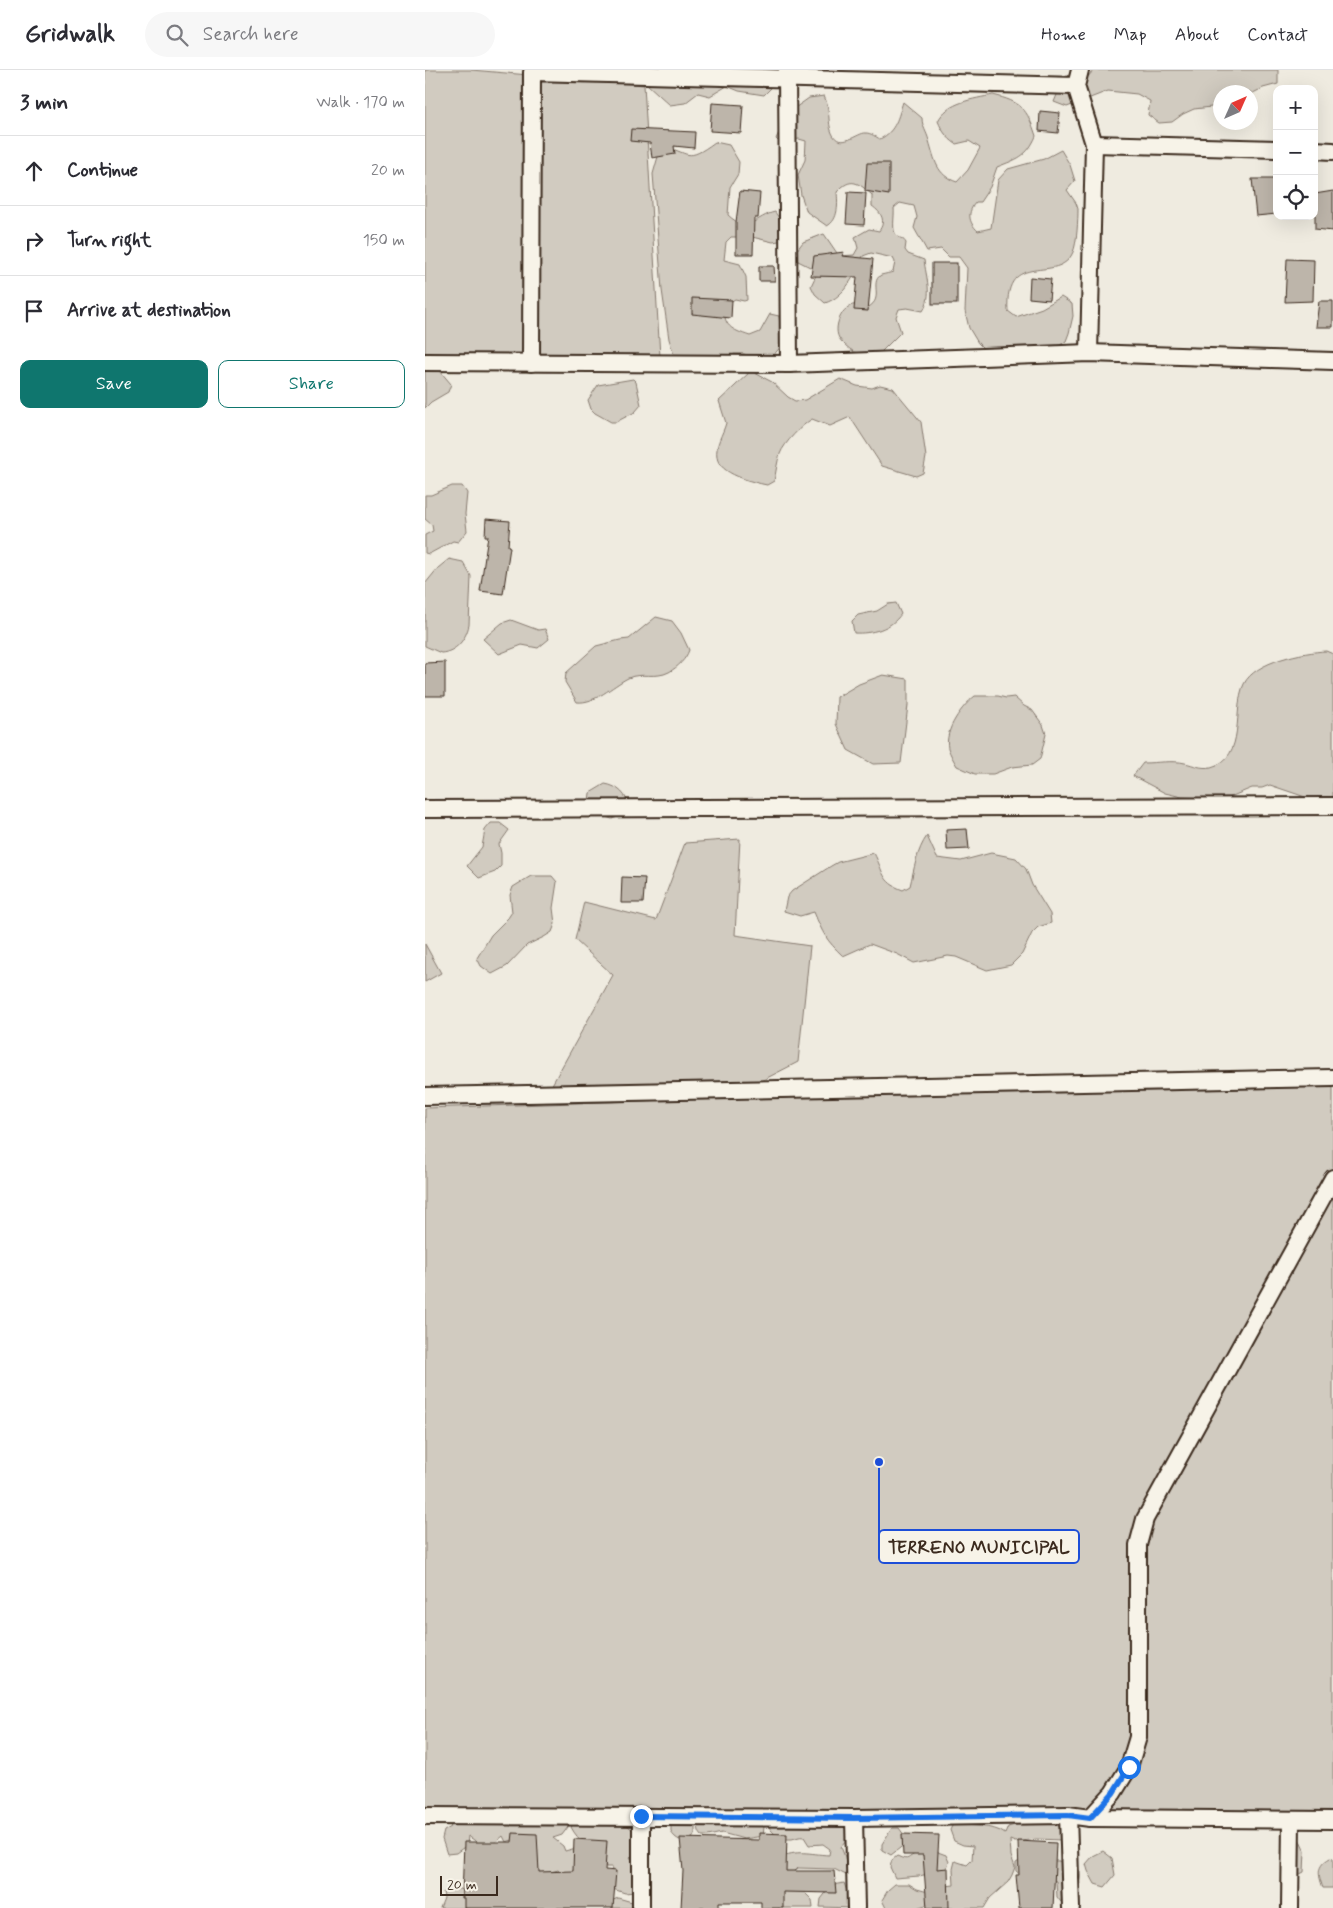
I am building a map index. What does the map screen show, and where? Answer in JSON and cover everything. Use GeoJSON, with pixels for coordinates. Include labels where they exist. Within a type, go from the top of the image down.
{"type":"FeatureCollection","features":[{"type":"Feature","properties":{"kind":"street"},"geometry":{"type":"LineString","coordinates":[[1080,70],[1076,86],[1094,144],[1089,353]]}},
{"type":"Feature","properties":{"kind":"street"},"geometry":{"type":"LineString","coordinates":[[531,363],[532,72],[787,74],[1076,86]]}},
{"type":"Feature","properties":{"kind":"street"},"geometry":{"type":"LineString","coordinates":[[787,74],[789,364]]}},
{"type":"Feature","properties":{"kind":"street"},"geometry":{"type":"LineString","coordinates":[[1094,144],[1273,149]]}},
{"type":"Feature","properties":{"kind":"street"},"geometry":{"type":"LineString","coordinates":[[1318,150],[1333,151]]}},
{"type":"Feature","properties":{"kind":"street"},"geometry":{"type":"LineString","coordinates":[[425,362],[789,364],[1089,353],[1333,361]]}},
{"type":"Feature","properties":{"kind":"street"},"geometry":{"type":"LineString","coordinates":[[425,809],[1333,806]]}},
{"type":"Feature","properties":{"kind":"street"},"geometry":{"type":"LineString","coordinates":[[425,1096],[1333,1078]]}},
{"type":"Feature","properties":{"kind":"street"},"geometry":{"type":"LineString","coordinates":[[1090,1818],[1113,1793],[1129,1767],[1137,1738],[1138,1545],[1145,1519],[1333,1178]]}},
{"type":"Feature","properties":{"kind":"street"},"geometry":{"type":"LineString","coordinates":[[1068,1815],[1071,1908]]}},
{"type":"Feature","properties":{"kind":"street"},"geometry":{"type":"LineString","coordinates":[[425,1816],[854,1818],[1068,1815],[1090,1818],[1333,1820]]}},
{"type":"Feature","properties":{"kind":"street"},"geometry":{"type":"LineString","coordinates":[[641,1816],[641,1908]]}},
{"type":"Feature","properties":{"kind":"street"},"geometry":{"type":"LineString","coordinates":[[854,1818],[856,1908]]}},
{"type":"Feature","properties":{"kind":"street"},"geometry":{"type":"LineString","coordinates":[[1290,1908],[1291,1820]]}},
{"type":"Feature","properties":{"kind":"shaded area"},"geometry":{"type":"Polygon","coordinates":[[[425,70],[471,70],[644,85],[660,357],[425,355],[425,70]]]}},
{"type":"Feature","properties":{"kind":"shaded area"},"geometry":{"type":"Polygon","coordinates":[[[645,70],[774,70],[774,85],[764,95],[739,91],[727,86],[710,96],[698,93],[685,103],[670,105],[647,84],[645,70]]]}},
{"type":"Feature","properties":{"kind":"shaded area"},"geometry":{"type":"Polygon","coordinates":[[[1094,70],[1278,70],[1278,84],[1258,90],[1258,85],[1213,85],[1213,107],[1194,109],[1172,122],[1159,123],[1148,115],[1150,101],[1137,94],[1108,91],[1067,107],[1054,102],[1059,90],[1084,81],[1094,70]]]}},
{"type":"Feature","properties":{"kind":"shaded area"},"geometry":{"type":"Polygon","coordinates":[[[993,95],[1010,100],[1022,108],[1036,136],[1025,153],[997,167],[990,187],[980,202],[976,202],[971,209],[971,221],[978,231],[991,228],[998,180],[1008,169],[1044,159],[1061,150],[1070,165],[1075,181],[1067,190],[1078,209],[1077,231],[1073,252],[1066,262],[1056,267],[1023,273],[1015,280],[1009,291],[1008,311],[1016,317],[1042,308],[1061,297],[1072,304],[1073,316],[1066,341],[1054,349],[987,352],[978,343],[969,328],[965,311],[967,268],[959,257],[949,257],[941,249],[927,251],[914,228],[917,217],[914,206],[900,203],[894,208],[894,231],[906,243],[905,250],[908,254],[924,260],[928,299],[923,311],[907,308],[899,309],[896,317],[901,332],[871,362],[853,352],[842,342],[837,333],[838,321],[844,311],[852,305],[861,306],[864,309],[871,306],[876,297],[877,278],[893,272],[895,262],[893,258],[871,253],[863,256],[849,284],[838,296],[825,303],[815,294],[811,286],[818,271],[798,261],[794,254],[803,242],[824,234],[839,256],[854,255],[858,248],[855,237],[869,229],[879,231],[882,217],[872,206],[872,195],[855,183],[847,184],[837,192],[836,216],[827,226],[807,212],[801,195],[798,175],[805,160],[806,141],[799,139],[780,143],[776,139],[788,110],[792,110],[809,98],[824,96],[832,133],[835,138],[844,141],[866,133],[880,139],[893,128],[903,102],[922,118],[940,171],[957,182],[968,170],[980,148],[969,141],[956,144],[945,134],[938,121],[954,105],[993,95]]]}},
{"type":"Feature","properties":{"kind":"shaded area"},"geometry":{"type":"Polygon","coordinates":[[[715,142],[729,145],[739,162],[738,174],[730,187],[728,215],[735,221],[747,224],[775,212],[782,223],[784,240],[773,242],[752,237],[731,237],[726,242],[724,260],[740,264],[746,277],[747,300],[735,299],[725,305],[725,318],[733,329],[750,336],[760,332],[770,314],[779,316],[782,345],[772,357],[758,358],[744,354],[734,354],[713,367],[698,372],[674,355],[669,339],[662,290],[653,174],[661,146],[693,155],[715,142]]]}},
{"type":"Feature","properties":{"kind":"shaded area"},"geometry":{"type":"Polygon","coordinates":[[[425,369],[440,371],[451,384],[448,392],[425,408],[425,369]]]}},
{"type":"Feature","properties":{"kind":"shaded area"},"geometry":{"type":"Polygon","coordinates":[[[751,371],[772,382],[795,401],[805,400],[840,379],[857,386],[872,388],[880,385],[893,388],[921,422],[926,457],[923,473],[916,476],[882,466],[850,417],[830,426],[812,419],[803,425],[782,450],[774,481],[767,485],[730,473],[719,463],[717,457],[718,444],[726,423],[719,401],[751,371]]]}},
{"type":"Feature","properties":{"kind":"shaded area"},"geometry":{"type":"Polygon","coordinates":[[[633,379],[636,382],[641,405],[635,412],[616,422],[611,422],[591,409],[588,400],[598,385],[633,379]]]}},
{"type":"Feature","properties":{"kind":"shaded area"},"geometry":{"type":"Polygon","coordinates":[[[452,486],[462,486],[467,493],[465,514],[467,531],[458,542],[453,541],[429,554],[425,553],[425,535],[433,531],[432,525],[425,519],[425,495],[431,495],[452,486]]]}},
{"type":"Feature","properties":{"kind":"shaded area"},"geometry":{"type":"Polygon","coordinates":[[[449,559],[463,562],[471,576],[469,625],[463,640],[456,647],[441,653],[425,646],[425,584],[438,568],[449,559]]]}},
{"type":"Feature","properties":{"kind":"shaded area"},"geometry":{"type":"Polygon","coordinates":[[[896,603],[901,614],[892,623],[880,630],[854,633],[852,621],[858,615],[877,611],[888,604],[896,603]]]}},
{"type":"Feature","properties":{"kind":"shaded area"},"geometry":{"type":"Polygon","coordinates":[[[656,617],[672,621],[681,633],[689,650],[686,657],[672,670],[664,674],[633,676],[597,697],[584,702],[577,702],[565,682],[566,673],[596,646],[629,639],[656,617]]]}},
{"type":"Feature","properties":{"kind":"shaded area"},"geometry":{"type":"Polygon","coordinates":[[[511,620],[538,630],[545,629],[549,639],[538,648],[522,645],[499,654],[483,639],[502,623],[511,620]]]}},
{"type":"Feature","properties":{"kind":"shaded area"},"geometry":{"type":"Polygon","coordinates":[[[1326,651],[1333,654],[1333,801],[1317,801],[1270,785],[1262,788],[1252,788],[1225,799],[1182,797],[1165,793],[1133,776],[1143,763],[1175,762],[1211,767],[1222,762],[1230,754],[1234,743],[1241,694],[1244,684],[1250,676],[1258,669],[1281,659],[1305,653],[1326,651]]]}},
{"type":"Feature","properties":{"kind":"shaded area"},"geometry":{"type":"Polygon","coordinates":[[[883,675],[908,679],[908,705],[901,763],[873,764],[848,750],[836,724],[837,697],[859,684],[883,675]]]}},
{"type":"Feature","properties":{"kind":"shaded area"},"geometry":{"type":"Polygon","coordinates":[[[975,696],[1014,697],[1032,710],[1043,725],[1046,734],[1040,759],[1032,765],[1012,767],[993,774],[975,774],[957,766],[948,748],[947,741],[955,719],[975,696]]]}},
{"type":"Feature","properties":{"kind":"shaded area"},"geometry":{"type":"Polygon","coordinates":[[[605,784],[618,789],[627,799],[629,809],[621,816],[612,819],[595,814],[589,801],[590,793],[605,784]]]}},
{"type":"Feature","properties":{"kind":"shaded area"},"geometry":{"type":"Polygon","coordinates":[[[491,823],[500,823],[509,830],[499,844],[501,866],[495,872],[479,878],[467,866],[482,847],[485,830],[491,823]]]}},
{"type":"Feature","properties":{"kind":"shaded area"},"geometry":{"type":"Polygon","coordinates":[[[927,836],[937,858],[961,861],[991,853],[1016,858],[1026,869],[1032,885],[1050,914],[1051,923],[1038,927],[1032,933],[1022,954],[1011,965],[987,970],[956,957],[948,956],[914,963],[897,954],[870,944],[843,956],[825,936],[814,912],[800,916],[784,911],[787,897],[792,891],[838,862],[874,853],[887,880],[903,890],[910,886],[918,853],[927,836]]]}},
{"type":"Feature","properties":{"kind":"shaded area"},"geometry":{"type":"Polygon","coordinates":[[[740,839],[735,935],[810,946],[798,1062],[728,1098],[1333,1079],[1333,1818],[839,1822],[846,1828],[847,1840],[841,1847],[845,1857],[848,1876],[834,1869],[798,1868],[785,1881],[779,1858],[797,1853],[829,1855],[830,1849],[823,1844],[809,1845],[804,1837],[787,1839],[779,1837],[770,1829],[766,1821],[760,1821],[764,1827],[763,1836],[744,1839],[722,1833],[702,1836],[699,1832],[701,1819],[567,1821],[568,1827],[562,1835],[553,1838],[563,1846],[565,1851],[576,1848],[590,1872],[563,1874],[558,1870],[537,1876],[516,1839],[506,1842],[503,1836],[491,1846],[480,1844],[468,1836],[467,1845],[456,1853],[447,1854],[442,1839],[444,1831],[451,1827],[448,1824],[425,1816],[425,1108],[667,1100],[549,1090],[613,975],[575,940],[584,902],[656,920],[685,843],[740,839]]]}},
{"type":"Feature","properties":{"kind":"shaded area"},"geometry":{"type":"Polygon","coordinates":[[[531,876],[552,876],[557,882],[553,908],[555,924],[552,932],[527,945],[507,966],[492,974],[481,966],[477,958],[491,935],[512,912],[510,895],[513,887],[531,876]]]}},
{"type":"Feature","properties":{"kind":"shaded area"},"geometry":{"type":"Polygon","coordinates":[[[425,944],[441,973],[425,982],[425,944]]]}},
{"type":"Feature","properties":{"kind":"shaded area"},"geometry":{"type":"Polygon","coordinates":[[[684,1821],[695,1826],[695,1833],[691,1841],[679,1840],[671,1832],[671,1826],[676,1822],[684,1821]]]}},
{"type":"Feature","properties":{"kind":"shaded area"},"geometry":{"type":"Polygon","coordinates":[[[1028,1821],[1051,1822],[1060,1827],[1062,1840],[1036,1839],[1015,1842],[1010,1840],[1011,1856],[1015,1867],[1012,1875],[1008,1882],[990,1898],[984,1908],[951,1908],[944,1906],[946,1886],[954,1885],[953,1869],[955,1861],[967,1865],[972,1860],[973,1846],[963,1845],[954,1841],[950,1830],[953,1824],[988,1827],[1005,1834],[1008,1827],[1028,1821]]]}},
{"type":"Feature","properties":{"kind":"shaded area"},"geometry":{"type":"Polygon","coordinates":[[[576,1822],[615,1822],[629,1827],[633,1831],[636,1851],[630,1857],[634,1863],[634,1892],[625,1893],[607,1887],[612,1867],[606,1867],[603,1856],[577,1836],[571,1827],[576,1822]]]}},
{"type":"Feature","properties":{"kind":"shaded area"},"geometry":{"type":"Polygon","coordinates":[[[892,1828],[899,1828],[907,1839],[905,1844],[891,1855],[882,1850],[882,1844],[892,1828]]]}},
{"type":"Feature","properties":{"kind":"shaded area"},"geometry":{"type":"Polygon","coordinates":[[[1298,1836],[1305,1851],[1304,1872],[1296,1876],[1298,1836]]]}},
{"type":"Feature","properties":{"kind":"shaded area"},"geometry":{"type":"Polygon","coordinates":[[[921,1851],[935,1851],[946,1855],[949,1862],[946,1870],[919,1876],[895,1878],[890,1867],[892,1860],[897,1856],[906,1859],[921,1851]]]}},
{"type":"Feature","properties":{"kind":"shaded area"},"geometry":{"type":"Polygon","coordinates":[[[1103,1851],[1112,1858],[1115,1875],[1105,1887],[1095,1884],[1086,1864],[1093,1856],[1103,1851]]]}},
{"type":"Feature","properties":{"kind":"shaded area"},"geometry":{"type":"Polygon","coordinates":[[[1330,1858],[1333,1859],[1333,1888],[1323,1888],[1319,1871],[1322,1864],[1330,1858]]]}},
{"type":"Feature","properties":{"kind":"shaded area"},"geometry":{"type":"Polygon","coordinates":[[[1021,1860],[1059,1861],[1080,1871],[1080,1881],[1073,1892],[1061,1902],[1057,1897],[1056,1881],[1026,1877],[1016,1871],[1016,1863],[1021,1860]]]}},
{"type":"Feature","properties":{"kind":"shaded area"},"geometry":{"type":"Polygon","coordinates":[[[844,1883],[853,1908],[820,1907],[821,1899],[832,1885],[844,1883]]]}},
{"type":"Feature","properties":{"kind":"shaded area"},"geometry":{"type":"Polygon","coordinates":[[[895,1884],[909,1884],[917,1889],[928,1892],[929,1904],[916,1908],[886,1908],[882,1900],[888,1890],[895,1884]]]}},
{"type":"Feature","properties":{"kind":"shaded area"},"geometry":{"type":"Polygon","coordinates":[[[449,1887],[464,1890],[469,1908],[440,1908],[444,1898],[443,1892],[449,1887]]]}},
{"type":"Feature","properties":{"kind":"shaded area"},"geometry":{"type":"Polygon","coordinates":[[[801,1889],[812,1900],[813,1908],[778,1908],[780,1892],[801,1889]]]}},
{"type":"Feature","properties":{"kind":"shaded area"},"geometry":{"type":"Polygon","coordinates":[[[618,1898],[632,1902],[634,1908],[611,1908],[611,1901],[618,1898]]]}},
{"type":"Feature","properties":{"kind":"building"},"geometry":{"type":"Polygon","coordinates":[[[712,103],[743,105],[741,133],[710,131],[712,103]]]}},
{"type":"Feature","properties":{"kind":"building"},"geometry":{"type":"Polygon","coordinates":[[[1040,111],[1060,113],[1058,133],[1039,131],[1040,111]]]}},
{"type":"Feature","properties":{"kind":"building"},"geometry":{"type":"Polygon","coordinates":[[[631,129],[695,132],[694,148],[674,146],[675,154],[652,158],[650,143],[630,141],[631,129]]]}},
{"type":"Feature","properties":{"kind":"building"},"geometry":{"type":"Polygon","coordinates":[[[867,163],[889,163],[889,195],[865,191],[867,163]]]}},
{"type":"Feature","properties":{"kind":"building"},"geometry":{"type":"Polygon","coordinates":[[[1252,179],[1273,179],[1273,214],[1256,216],[1252,179]]]}},
{"type":"Feature","properties":{"kind":"building"},"geometry":{"type":"Polygon","coordinates":[[[740,191],[760,193],[758,218],[754,218],[753,254],[736,254],[736,222],[740,191]]]}},
{"type":"Feature","properties":{"kind":"building"},"geometry":{"type":"Polygon","coordinates":[[[1333,191],[1333,231],[1315,229],[1315,220],[1318,220],[1318,194],[1333,191]]]}},
{"type":"Feature","properties":{"kind":"building"},"geometry":{"type":"Polygon","coordinates":[[[848,192],[866,193],[864,225],[846,224],[848,192]]]}},
{"type":"Feature","properties":{"kind":"building"},"geometry":{"type":"Polygon","coordinates":[[[844,252],[842,256],[873,259],[868,311],[854,310],[857,277],[811,276],[814,256],[844,252]]]}},
{"type":"Feature","properties":{"kind":"building"},"geometry":{"type":"Polygon","coordinates":[[[1287,259],[1314,260],[1313,301],[1285,302],[1287,259]]]}},
{"type":"Feature","properties":{"kind":"building"},"geometry":{"type":"Polygon","coordinates":[[[932,263],[957,263],[957,304],[932,304],[932,263]]]}},
{"type":"Feature","properties":{"kind":"building"},"geometry":{"type":"Polygon","coordinates":[[[759,266],[774,266],[775,281],[759,281],[759,266]]]}},
{"type":"Feature","properties":{"kind":"building"},"geometry":{"type":"Polygon","coordinates":[[[1030,277],[1051,279],[1049,300],[1029,298],[1030,277]]]}},
{"type":"Feature","properties":{"kind":"building"},"geometry":{"type":"Polygon","coordinates":[[[692,298],[732,300],[731,318],[692,314],[692,298]]]}},
{"type":"Feature","properties":{"kind":"building"},"geometry":{"type":"Polygon","coordinates":[[[1319,301],[1333,301],[1333,327],[1316,327],[1319,301]]]}},
{"type":"Feature","properties":{"kind":"building"},"geometry":{"type":"Polygon","coordinates":[[[486,519],[510,521],[508,546],[510,547],[503,594],[480,591],[488,536],[485,536],[486,519]]]}},
{"type":"Feature","properties":{"kind":"building"},"geometry":{"type":"Polygon","coordinates":[[[445,662],[445,696],[425,696],[425,663],[445,662]]]}},
{"type":"Feature","properties":{"kind":"building"},"geometry":{"type":"Polygon","coordinates":[[[967,829],[969,849],[947,850],[946,830],[967,829]]]}},
{"type":"Feature","properties":{"kind":"building"},"geometry":{"type":"Polygon","coordinates":[[[622,877],[645,878],[643,903],[621,903],[622,877]]]}},
{"type":"Feature","properties":{"kind":"building"},"geometry":{"type":"Polygon","coordinates":[[[513,1833],[537,1834],[539,1872],[573,1871],[574,1839],[607,1841],[605,1870],[616,1871],[613,1908],[464,1908],[464,1898],[462,1898],[464,1842],[512,1842],[513,1833]]]}},
{"type":"Feature","properties":{"kind":"building"},"geometry":{"type":"Polygon","coordinates":[[[759,1833],[787,1834],[786,1871],[834,1871],[836,1893],[783,1892],[783,1908],[761,1908],[761,1902],[719,1902],[719,1908],[681,1908],[683,1871],[680,1838],[759,1840],[759,1833]]]}},
{"type":"Feature","properties":{"kind":"building"},"geometry":{"type":"Polygon","coordinates":[[[902,1834],[939,1835],[937,1869],[948,1868],[949,1908],[927,1908],[923,1855],[903,1855],[902,1834]]]}},
{"type":"Feature","properties":{"kind":"building"},"geometry":{"type":"Polygon","coordinates":[[[1018,1841],[1056,1843],[1053,1908],[1019,1908],[1016,1875],[1019,1875],[1018,1841]]]}},
{"type":"Feature","properties":{"kind":"place","name":"TERRENO MUNICIPAL"},"geometry":{"type":"Point","coordinates":[879,1462]}},
{"type":"Feature","properties":{"kind":"route"},"geometry":{"type":"LineString","coordinates":[[641,1816],[854,1818],[1068,1815],[1090,1818],[1113,1793],[1129,1767]]}}]}
